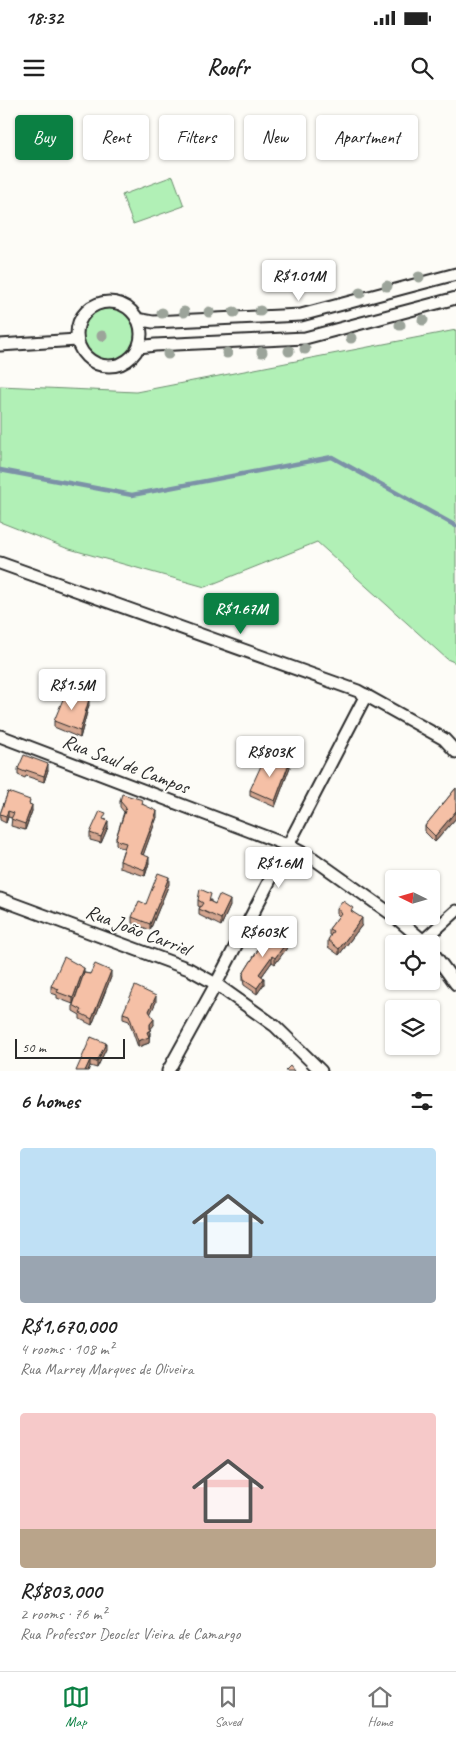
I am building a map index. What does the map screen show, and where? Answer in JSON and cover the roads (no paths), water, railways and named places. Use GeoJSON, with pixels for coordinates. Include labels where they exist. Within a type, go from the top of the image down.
{"type":"FeatureCollection","features":[{"type":"Feature","properties":{"kind":"street"},"geometry":{"type":"LineString","coordinates":[[137,319],[153,322],[301,316],[456,274]]}},
{"type":"Feature","properties":{"kind":"street"},"geometry":{"type":"LineString","coordinates":[[139,347],[305,338],[456,298]]}},
{"type":"Feature","properties":{"kind":"street"},"geometry":{"type":"LineString","coordinates":[[103,302],[114,302],[125,306],[137,319],[142,336],[139,347],[132,357],[122,364],[111,367],[99,366],[89,360],[81,351],[77,340],[77,328],[82,316],[91,307],[103,302]]}},
{"type":"Feature","properties":{"kind":"street"},"geometry":{"type":"LineString","coordinates":[[0,345],[77,340]]}},
{"type":"Feature","properties":{"kind":"street"},"geometry":{"type":"LineString","coordinates":[[0,563],[366,695],[444,740],[456,752]]}},
{"type":"Feature","properties":{"kind":"street"},"geometry":{"type":"LineString","coordinates":[[168,1071],[216,984],[366,695]]}},
{"type":"Feature","properties":{"kind":"street","name":"Rua Saul de Campos"},"geometry":{"type":"LineString","coordinates":[[0,736],[287,845],[314,859],[385,910]]}},
{"type":"Feature","properties":{"kind":"street","name":"Rua João Carriel"},"geometry":{"type":"LineString","coordinates":[[0,899],[189,969],[216,984],[275,1026],[321,1071]]}},
{"type":"Feature","properties":{"kind":"street"},"geometry":{"type":"LineString","coordinates":[[432,935],[456,911]]}},
{"type":"Feature","properties":{"kind":"street","name":"Rua Saul de Campos"},"geometry":{"type":"LineString","coordinates":[[405,925],[417,935]]}},
{"type":"Feature","properties":{"kind":"street"},"geometry":{"type":"LineString","coordinates":[[440,962],[456,984]]}},
{"type":"Feature","properties":{"kind":"waterway"},"geometry":{"type":"LineString","coordinates":[[0,470],[132,495],[332,457],[456,526]]}}]}
